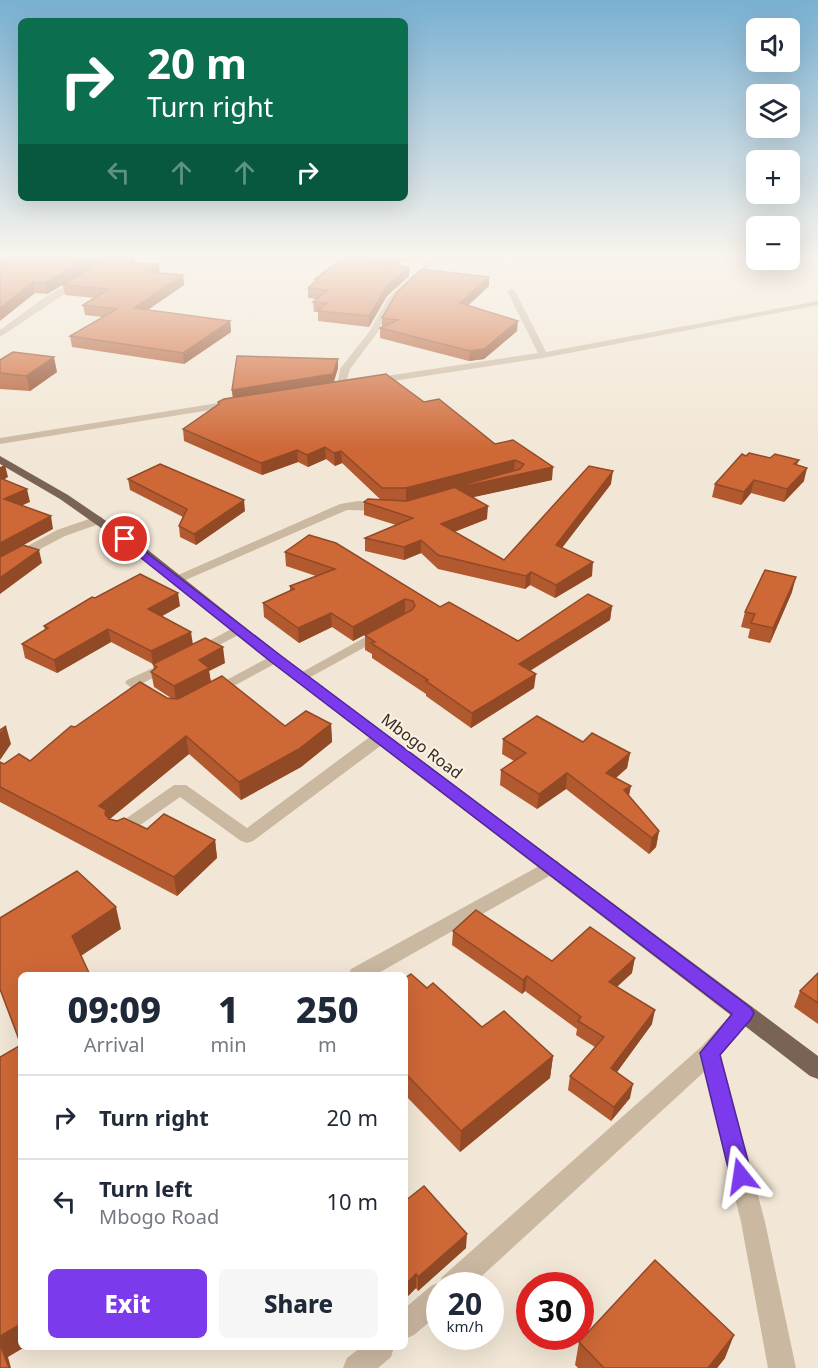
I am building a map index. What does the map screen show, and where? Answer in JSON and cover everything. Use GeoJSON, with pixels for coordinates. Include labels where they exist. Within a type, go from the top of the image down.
{"type":"FeatureCollection","features":[{"type":"Feature","properties":{"kind":"main road","name":"Mbogo Road"},"geometry":{"type":"LineString","coordinates":[[0,459],[54,490],[98,520],[275,658],[818,1069]]}},
{"type":"Feature","properties":{"kind":"street"},"geometry":{"type":"LineString","coordinates":[[0,334],[18,321]]}},
{"type":"Feature","properties":{"kind":"street"},"geometry":{"type":"LineString","coordinates":[[340,386],[345,369],[380,321]]}},
{"type":"Feature","properties":{"kind":"street"},"geometry":{"type":"LineString","coordinates":[[526,321],[543,355]]}},
{"type":"Feature","properties":{"kind":"street"},"geometry":{"type":"LineString","coordinates":[[362,383],[543,355],[725,321]]}},
{"type":"Feature","properties":{"kind":"street"},"geometry":{"type":"LineString","coordinates":[[328,388],[351,385]]}},
{"type":"Feature","properties":{"kind":"street"},"geometry":{"type":"LineString","coordinates":[[0,441],[246,401]]}},
{"type":"Feature","properties":{"kind":"street"},"geometry":{"type":"LineString","coordinates":[[176,579],[344,507],[358,505],[396,508]]}},
{"type":"Feature","properties":{"kind":"street"},"geometry":{"type":"LineString","coordinates":[[0,567],[61,532],[98,520]]}},
{"type":"Feature","properties":{"kind":"street"},"geometry":{"type":"LineString","coordinates":[[300,677],[397,624]]}},
{"type":"Feature","properties":{"kind":"street"},"geometry":{"type":"LineString","coordinates":[[168,706],[132,683],[240,629]]}},
{"type":"Feature","properties":{"kind":"street"},"geometry":{"type":"LineString","coordinates":[[196,700],[275,658]]}},
{"type":"Feature","properties":{"kind":"street"},"geometry":{"type":"LineString","coordinates":[[124,702],[143,690]]}},
{"type":"Feature","properties":{"kind":"street"},"geometry":{"type":"LineString","coordinates":[[120,831],[180,789],[247,837],[381,737]]}},
{"type":"Feature","properties":{"kind":"street"},"geometry":{"type":"LineString","coordinates":[[362,972],[552,866]]}},
{"type":"Feature","properties":{"kind":"street"},"geometry":{"type":"LineString","coordinates":[[467,1272],[710,1053],[745,1013]]}},
{"type":"Feature","properties":{"kind":"street"},"geometry":{"type":"LineString","coordinates":[[710,1053],[753,1222],[782,1368]]}},
{"type":"Feature","properties":{"kind":"street"},"geometry":{"type":"LineString","coordinates":[[408,1323],[426,1307]]}},
{"type":"Feature","properties":{"kind":"street"},"geometry":{"type":"LineString","coordinates":[[357,1368],[378,1350]]}},
{"type":"Feature","properties":{"kind":"building"},"geometry":{"type":"Polygon","coordinates":[[[96,321],[230,321],[183,353],[70,336],[96,321]]]}},
{"type":"Feature","properties":{"kind":"building"},"geometry":{"type":"Polygon","coordinates":[[[396,321],[518,321],[484,349],[470,351],[380,328],[396,321]]]}},
{"type":"Feature","properties":{"kind":"building"},"geometry":{"type":"Polygon","coordinates":[[[13,352],[54,357],[26,376],[0,373],[0,360],[13,352]]]}},
{"type":"Feature","properties":{"kind":"building"},"geometry":{"type":"Polygon","coordinates":[[[237,356],[338,359],[333,374],[232,390],[237,356]]]}},
{"type":"Feature","properties":{"kind":"building"},"geometry":{"type":"Polygon","coordinates":[[[386,374],[424,402],[439,399],[495,444],[513,440],[553,467],[456,488],[488,506],[441,524],[504,560],[589,466],[613,471],[556,545],[593,562],[556,585],[531,572],[526,576],[438,555],[421,540],[404,547],[365,538],[413,518],[364,502],[368,499],[407,501],[520,469],[524,464],[515,460],[406,488],[382,488],[341,451],[334,453],[325,447],[307,455],[297,450],[261,463],[183,429],[224,399],[386,374]]]}},
{"type":"Feature","properties":{"kind":"building"},"geometry":{"type":"Polygon","coordinates":[[[749,453],[770,458],[775,454],[799,460],[794,464],[807,468],[787,489],[754,480],[744,492],[715,484],[742,454],[746,456],[749,453]]]}},
{"type":"Feature","properties":{"kind":"building"},"geometry":{"type":"Polygon","coordinates":[[[160,464],[244,500],[194,534],[179,526],[187,509],[128,479],[160,464]]]}},
{"type":"Feature","properties":{"kind":"building"},"geometry":{"type":"Polygon","coordinates":[[[0,478],[27,489],[4,499],[51,516],[0,543],[0,478]]]}},
{"type":"Feature","properties":{"kind":"building"},"geometry":{"type":"Polygon","coordinates":[[[309,535],[336,543],[440,607],[449,602],[518,641],[588,594],[612,606],[519,664],[536,674],[472,713],[426,681],[428,680],[371,643],[375,642],[365,635],[412,610],[415,606],[413,601],[405,599],[353,627],[331,613],[298,628],[263,603],[294,589],[290,586],[335,569],[285,552],[309,535]]]}},
{"type":"Feature","properties":{"kind":"building"},"geometry":{"type":"Polygon","coordinates":[[[23,545],[39,550],[0,578],[0,557],[23,545]]]}},
{"type":"Feature","properties":{"kind":"building"},"geometry":{"type":"Polygon","coordinates":[[[765,570],[796,577],[773,628],[751,623],[755,614],[745,612],[765,570]]]}},
{"type":"Feature","properties":{"kind":"building"},"geometry":{"type":"Polygon","coordinates":[[[140,574],[178,593],[148,609],[191,632],[151,651],[108,629],[54,660],[22,644],[48,628],[44,626],[92,597],[95,598],[140,574]]]}},
{"type":"Feature","properties":{"kind":"building"},"geometry":{"type":"Polygon","coordinates":[[[205,638],[223,647],[199,660],[209,668],[174,686],[151,672],[157,667],[153,664],[205,638]]]}},
{"type":"Feature","properties":{"kind":"building"},"geometry":{"type":"Polygon","coordinates":[[[222,676],[285,726],[306,711],[331,724],[299,749],[239,782],[186,736],[99,806],[106,810],[105,814],[109,819],[117,821],[124,818],[147,829],[164,814],[215,840],[174,877],[0,787],[0,762],[4,764],[19,754],[30,761],[71,726],[75,727],[140,682],[167,698],[178,699],[222,676]]]}},
{"type":"Feature","properties":{"kind":"building"},"geometry":{"type":"Polygon","coordinates":[[[537,716],[583,742],[592,733],[630,753],[606,773],[631,786],[624,790],[659,831],[652,838],[567,773],[539,794],[501,770],[526,753],[503,739],[537,716]]]}},
{"type":"Feature","properties":{"kind":"building"},"geometry":{"type":"Polygon","coordinates":[[[77,871],[116,907],[72,936],[89,972],[18,972],[18,1037],[0,989],[0,918],[77,871]]]}},
{"type":"Feature","properties":{"kind":"building"},"geometry":{"type":"Polygon","coordinates":[[[476,910],[552,961],[590,927],[635,958],[609,982],[655,1010],[611,1068],[633,1084],[614,1107],[570,1076],[604,1037],[578,1021],[581,1017],[527,976],[523,980],[453,931],[476,910]]]}},
{"type":"Feature","properties":{"kind":"building"},"geometry":{"type":"Polygon","coordinates":[[[818,973],[818,1003],[800,991],[818,973]]]}},
{"type":"Feature","properties":{"kind":"building"},"geometry":{"type":"Polygon","coordinates":[[[411,974],[427,988],[433,983],[482,1027],[504,1011],[553,1056],[461,1131],[408,1076],[408,976],[411,974]]]}},
{"type":"Feature","properties":{"kind":"building"},"geometry":{"type":"Polygon","coordinates":[[[18,1047],[18,1326],[0,1336],[0,1057],[18,1047]]]}},
{"type":"Feature","properties":{"kind":"building"},"geometry":{"type":"Polygon","coordinates":[[[424,1186],[467,1234],[418,1277],[416,1274],[408,1282],[408,1199],[424,1186]]]}},
{"type":"Feature","properties":{"kind":"building"},"geometry":{"type":"Polygon","coordinates":[[[655,1260],[734,1335],[708,1368],[604,1368],[587,1350],[594,1350],[594,1326],[655,1260]]]}},
{"type":"Feature","properties":{"kind":"building"},"geometry":{"type":"Polygon","coordinates":[[[0,1344],[9,1368],[0,1368],[0,1344]]]}},
{"type":"Feature","properties":{"kind":"route"},"geometry":{"type":"LineString","coordinates":[[125,539],[275,658],[745,1013],[710,1053],[741,1176]]}}]}
